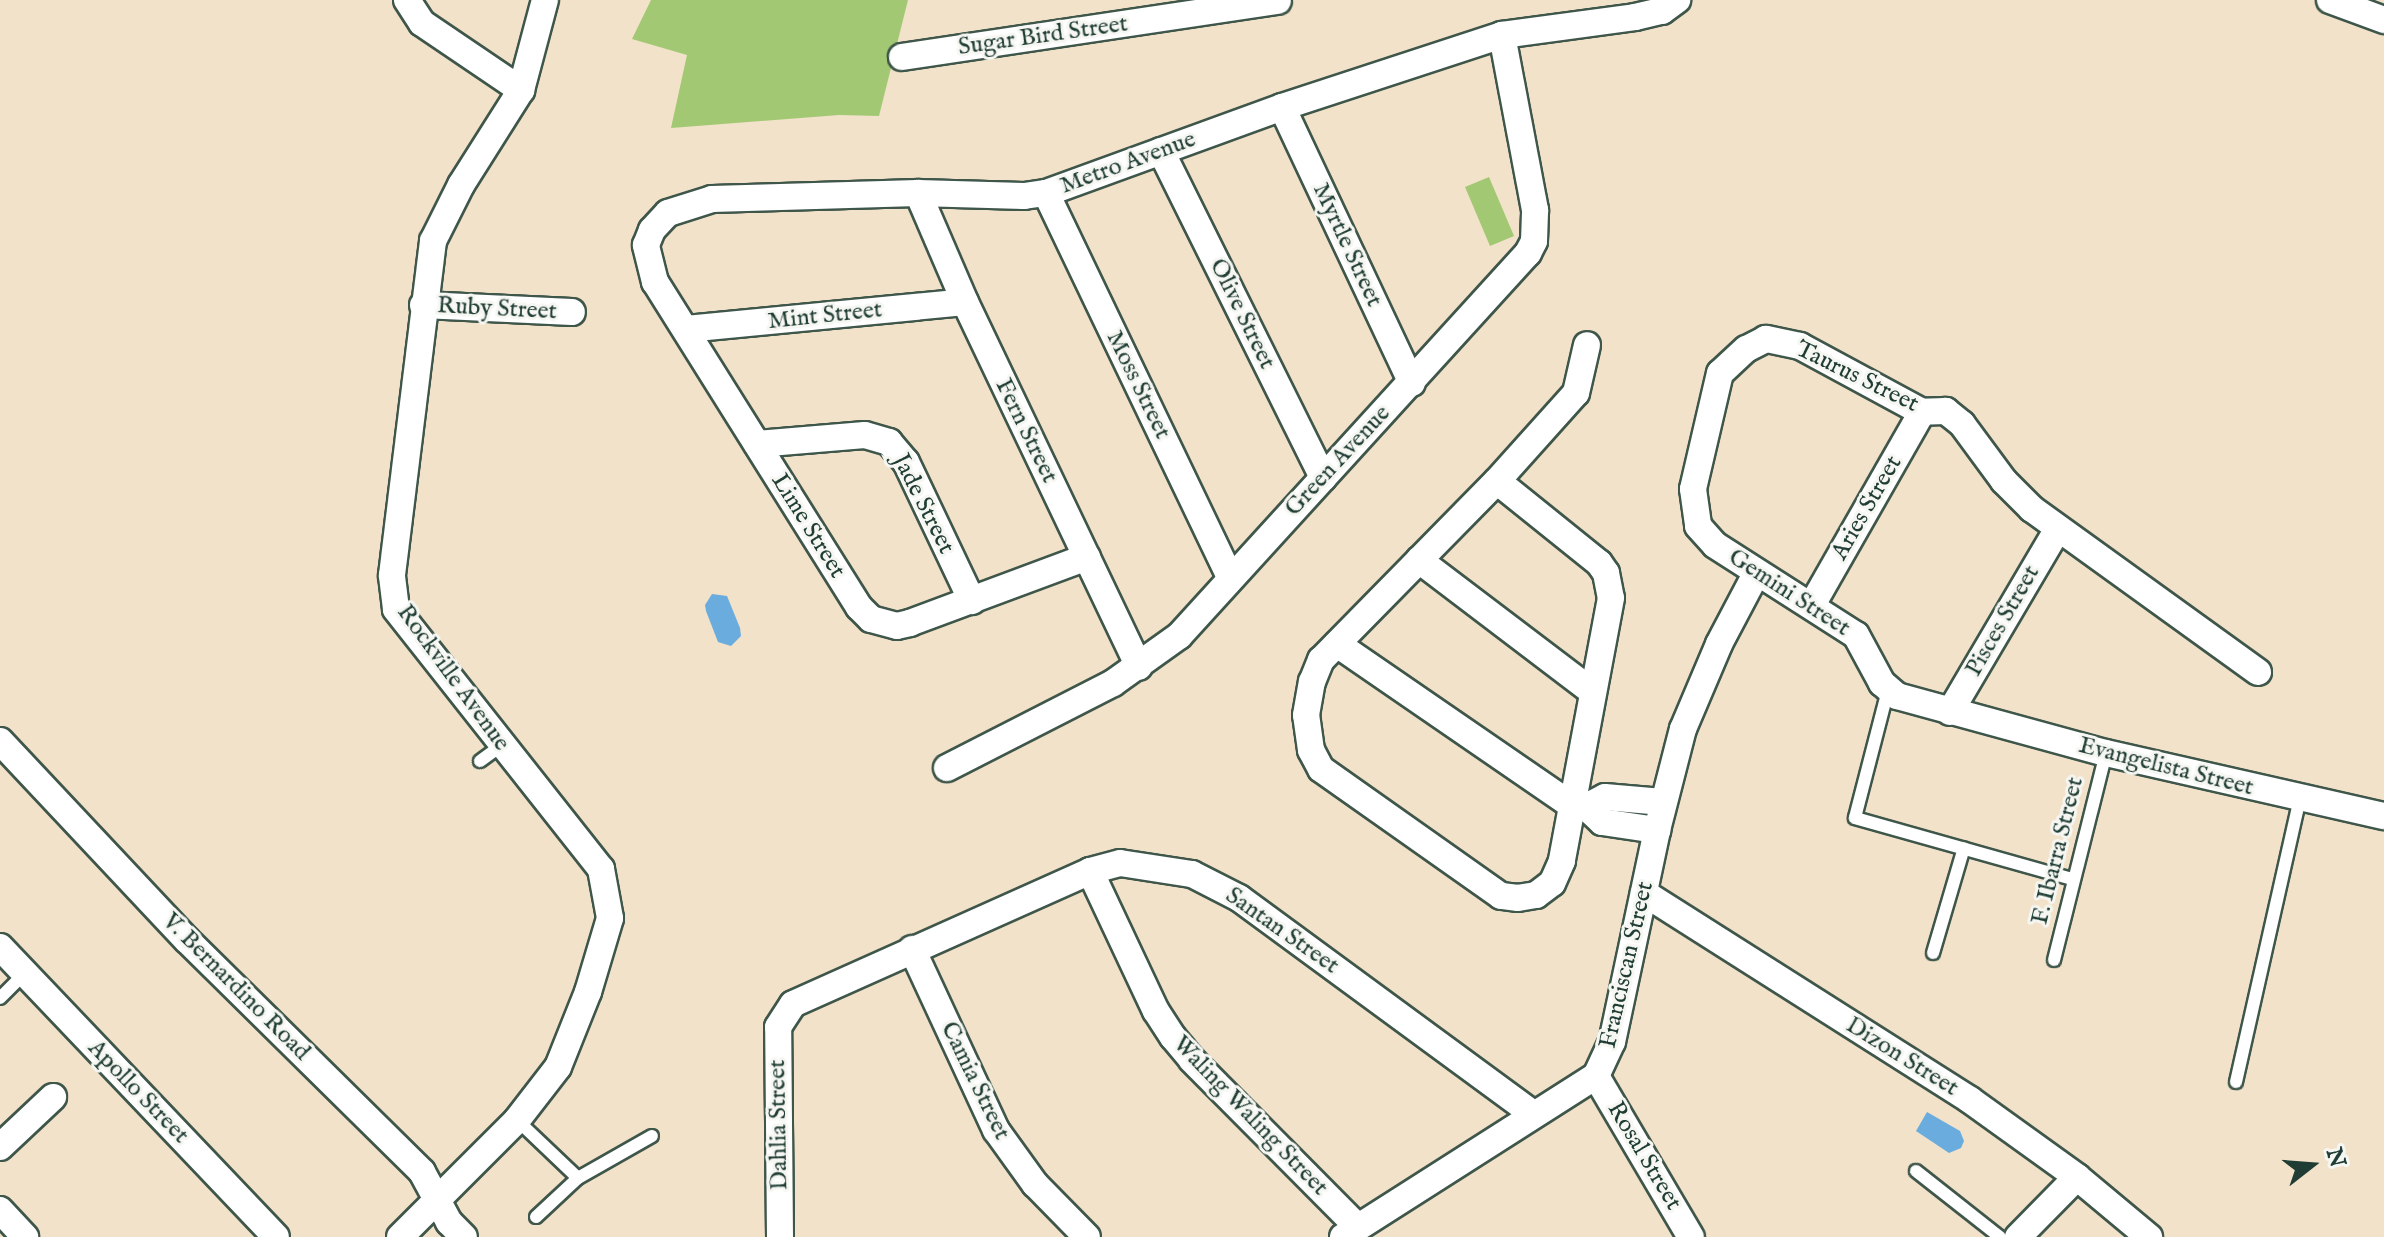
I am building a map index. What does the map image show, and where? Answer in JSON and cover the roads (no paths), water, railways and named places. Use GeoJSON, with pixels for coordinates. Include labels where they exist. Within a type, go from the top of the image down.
{"type":"FeatureCollection","features":[{"type":"Feature","properties":{"kind":"street"},"geometry":{"type":"LineString","coordinates":[[407,0],[422,23],[521,90]]}},
{"type":"Feature","properties":{"kind":"street","name":"Rockville Avenue"},"geometry":{"type":"LineString","coordinates":[[400,1237],[517,1120],[558,1067],[588,992],[610,918],[601,869],[491,753],[396,609],[392,575],[433,241],[461,185],[521,90],[545,0]]}},
{"type":"Feature","properties":{"kind":"street","name":"Metro Avenue"},"geometry":{"type":"LineString","coordinates":[[652,230],[668,213],[712,199],[918,193],[1024,196],[1046,193],[1282,107],[1502,35],[1662,11],[1677,0]]}},
{"type":"Feature","properties":{"kind":"street"},"geometry":{"type":"LineString","coordinates":[[2330,0],[2384,20]]}},
{"type":"Feature","properties":{"kind":"street","name":"Sugar Bird Street"},"geometry":{"type":"LineString","coordinates":[[902,57],[1158,9],[1278,1]]}},
{"type":"Feature","properties":{"kind":"street","name":"Green Avenue"},"geometry":{"type":"LineString","coordinates":[[947,768],[1139,667],[1179,636],[1518,266],[1534,241],[1535,210],[1502,35]]}},
{"type":"Feature","properties":{"kind":"street","name":"Myrtle Street"},"geometry":{"type":"LineString","coordinates":[[1282,107],[1412,383]]}},
{"type":"Feature","properties":{"kind":"street","name":"Olive Street"},"geometry":{"type":"LineString","coordinates":[[1161,151],[1323,478]]}},
{"type":"Feature","properties":{"kind":"street","name":"Fern Street"},"geometry":{"type":"LineString","coordinates":[[918,193],[965,302],[1139,667]]}},
{"type":"Feature","properties":{"kind":"street","name":"Moss Street"},"geometry":{"type":"LineString","coordinates":[[1046,193],[1230,577]]}},
{"type":"Feature","properties":{"kind":"street","name":"Lime Street"},"geometry":{"type":"LineString","coordinates":[[652,230],[646,245],[655,282],[859,607],[871,619],[897,626],[1087,557]]}},
{"type":"Feature","properties":{"kind":"street","name":"Mint Street"},"geometry":{"type":"LineString","coordinates":[[686,329],[965,302]]}},
{"type":"Feature","properties":{"kind":"street","name":"Ruby Street"},"geometry":{"type":"LineString","coordinates":[[423,305],[572,312]]}},
{"type":"Feature","properties":{"kind":"street","name":"Taurus Street"},"geometry":{"type":"LineString","coordinates":[[1698,526],[1693,489],[1720,373],[1766,339],[1800,346],[1922,412],[1946,411],[2013,491],[2057,530],[2258,672]]}},
{"type":"Feature","properties":{"kind":"street"},"geometry":{"type":"LineString","coordinates":[[1497,481],[1599,563],[1606,573],[1611,598],[1593,692],[1580,806],[1552,883],[1536,895],[1501,896],[1321,769],[1311,750],[1306,715],[1312,682],[1321,660],[1497,481],[1576,393],[1587,345]]}},
{"type":"Feature","properties":{"kind":"street","name":"Aries Street"},"geometry":{"type":"LineString","coordinates":[[1812,605],[1922,412]]}},
{"type":"Feature","properties":{"kind":"street","name":"Jade Street"},"geometry":{"type":"LineString","coordinates":[[757,444],[865,435],[889,442],[906,462],[972,601]]}},
{"type":"Feature","properties":{"kind":"street","name":"Gemini Street"},"geometry":{"type":"LineString","coordinates":[[1698,526],[1708,540],[1856,635],[1888,690]]}},
{"type":"Feature","properties":{"kind":"street","name":"Pisces Street"},"geometry":{"type":"LineString","coordinates":[[1950,712],[2057,530]]}},
{"type":"Feature","properties":{"kind":"street"},"geometry":{"type":"LineString","coordinates":[[1419,560],[1593,692]]}},
{"type":"Feature","properties":{"kind":"street","name":"Franciscan Street"},"geometry":{"type":"LineString","coordinates":[[1349,1231],[1596,1076],[1612,1042],[1663,802],[1683,729],[1700,685],[1757,572]]}},
{"type":"Feature","properties":{"kind":"street"},"geometry":{"type":"LineString","coordinates":[[1337,644],[1602,822],[1657,830]]}},
{"type":"Feature","properties":{"kind":"street"},"geometry":{"type":"LineString","coordinates":[[1888,690],[1906,700],[1950,712]]}},
{"type":"Feature","properties":{"kind":"street","name":"Evangelista Street"},"geometry":{"type":"LineString","coordinates":[[1950,712],[2106,753],[2384,816]]}},
{"type":"Feature","properties":{"kind":"street","name":"V. Bernardino Road"},"geometry":{"type":"LineString","coordinates":[[0,741],[187,940],[422,1172],[449,1222],[464,1237]]}},
{"type":"Feature","properties":{"kind":"street"},"geometry":{"type":"LineString","coordinates":[[1580,806],[1605,797],[1663,802]]}},
{"type":"Feature","properties":{"kind":"street","name":"Santan Street"},"geometry":{"type":"LineString","coordinates":[[784,1015],[793,1004],[1090,871],[1120,863],[1154,865],[1192,874],[1239,898],[1533,1114]]}},
{"type":"Feature","properties":{"kind":"street","name":"Waling Waling Street"},"geometry":{"type":"LineString","coordinates":[[1090,871],[1156,1011],[1173,1037],[1349,1231]]}},
{"type":"Feature","properties":{"kind":"street","name":"Dizon Street"},"geometry":{"type":"LineString","coordinates":[[1644,893],[1970,1100],[2077,1177],[2149,1237]]}},
{"type":"Feature","properties":{"kind":"street","name":"Apollo Street"},"geometry":{"type":"LineString","coordinates":[[0,947],[276,1237]]}},
{"type":"Feature","properties":{"kind":"street","name":"Camia Street"},"geometry":{"type":"LineString","coordinates":[[912,949],[996,1130],[1028,1176],[1087,1237]]}},
{"type":"Feature","properties":{"kind":"street","name":"Dahlia Street"},"geometry":{"type":"LineString","coordinates":[[780,1237],[778,1027],[784,1015]]}},
{"type":"Feature","properties":{"kind":"street","name":"Rosal Street"},"geometry":{"type":"LineString","coordinates":[[1596,1076],[1691,1237]]}},
{"type":"Feature","properties":{"kind":"street"},"geometry":{"type":"LineString","coordinates":[[0,1147],[53,1097]]}},
{"type":"Feature","properties":{"kind":"street"},"geometry":{"type":"LineString","coordinates":[[2018,1237],[2077,1177]]}},
{"type":"Feature","properties":{"kind":"street"},"geometry":{"type":"LineString","coordinates":[[0,1210],[25,1237]]}},
{"type":"Feature","properties":{"kind":"lane"},"geometry":{"type":"LineString","coordinates":[[1888,690],[1855,818],[2072,879]]}},
{"type":"Feature","properties":{"kind":"lane","name":"F. Ibarra Street"},"geometry":{"type":"LineString","coordinates":[[2054,960],[2106,753]]}},
{"type":"Feature","properties":{"kind":"lane"},"geometry":{"type":"LineString","coordinates":[[2236,1082],[2300,799]]}},
{"type":"Feature","properties":{"kind":"lane"},"geometry":{"type":"LineString","coordinates":[[1933,953],[1964,848]]}},
{"type":"Feature","properties":{"kind":"lane"},"geometry":{"type":"LineString","coordinates":[[0,998],[25,973]]}},
{"type":"Feature","properties":{"kind":"lane"},"geometry":{"type":"LineString","coordinates":[[517,1120],[578,1178]]}},
{"type":"Feature","properties":{"kind":"lane"},"geometry":{"type":"LineString","coordinates":[[536,1217],[578,1178],[652,1136]]}},
{"type":"Feature","properties":{"kind":"lane"},"geometry":{"type":"LineString","coordinates":[[1916,1171],[2000,1237]]}},
{"type":"Feature","properties":{"kind":"water"},"geometry":{"type":"Polygon","coordinates":[[[712,594],[727,596],[740,628],[741,636],[731,646],[718,642],[706,611],[705,605],[712,594]]]}},
{"type":"Feature","properties":{"kind":"water"},"geometry":{"type":"Polygon","coordinates":[[[1927,1112],[1960,1131],[1964,1141],[1961,1148],[1949,1153],[1916,1131],[1927,1112]]]}}]}
